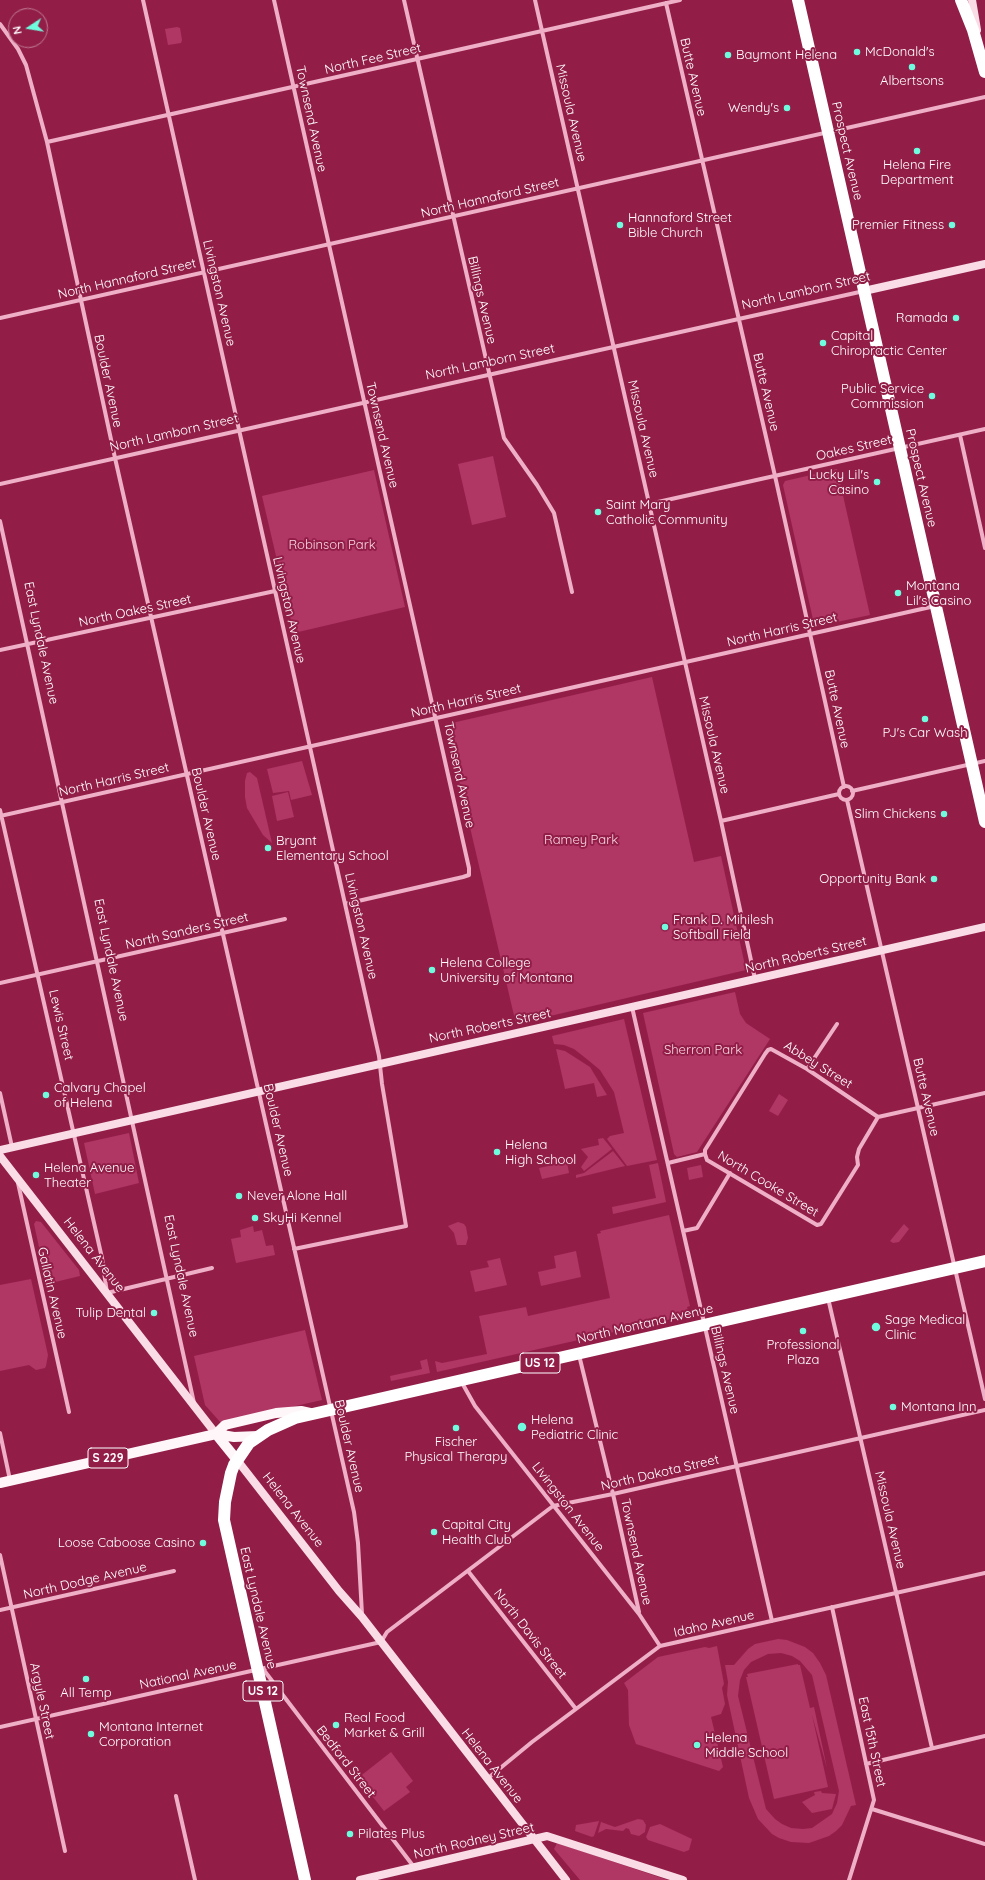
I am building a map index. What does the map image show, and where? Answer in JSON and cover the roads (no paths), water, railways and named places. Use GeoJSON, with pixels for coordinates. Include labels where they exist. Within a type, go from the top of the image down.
{"type":"FeatureCollection","features":[{"type":"Feature","properties":{"kind":"highway","name":"Prospect Avenue"},"geometry":{"type":"LineString","coordinates":[[798,0],[985,822]]}},
{"type":"Feature","properties":{"kind":"highway"},"geometry":{"type":"LineString","coordinates":[[961,0],[973,30],[984,66]]}},
{"type":"Feature","properties":{"kind":"highway","name":"North Montana Avenue"},"geometry":{"type":"LineString","coordinates":[[237,1460],[243,1449],[258,1436],[289,1420],[330,1409],[579,1354],[985,1261]]}},
{"type":"Feature","properties":{"kind":"highway","name":"East Lyndale Avenue"},"geometry":{"type":"LineString","coordinates":[[237,1460],[234,1465],[227,1489],[224,1520],[260,1669],[305,1880]]}},
{"type":"Feature","properties":{"kind":"main road","name":"North Montana Avenue"},"geometry":{"type":"LineString","coordinates":[[216,1434],[225,1425],[276,1413],[301,1411],[312,1414]]}},
{"type":"Feature","properties":{"kind":"main road","name":"North Montana Avenue"},"geometry":{"type":"LineString","coordinates":[[0,1483],[216,1434],[234,1437],[258,1436]]}},
{"type":"Feature","properties":{"kind":"main road","name":"Helena Avenue"},"geometry":{"type":"LineString","coordinates":[[216,1434],[237,1460]]}},
{"type":"Feature","properties":{"kind":"street","name":"Livingston Avenue"},"geometry":{"type":"LineString","coordinates":[[143,0],[380,1062],[382,1084],[406,1226],[294,1249]]}},
{"type":"Feature","properties":{"kind":"street","name":"Townsend Avenue"},"geometry":{"type":"LineString","coordinates":[[274,0],[469,868],[469,875],[345,904]]}},
{"type":"Feature","properties":{"kind":"street","name":"Billings Avenue"},"geometry":{"type":"LineString","coordinates":[[404,0],[504,438],[537,485],[554,513],[572,592]]}},
{"type":"Feature","properties":{"kind":"street","name":"Missoula Avenue"},"geometry":{"type":"LineString","coordinates":[[535,0],[721,821],[755,979]]}},
{"type":"Feature","properties":{"kind":"street","name":"North Fee Street"},"geometry":{"type":"LineString","coordinates":[[47,142],[680,0]]}},
{"type":"Feature","properties":{"kind":"street"},"geometry":{"type":"LineString","coordinates":[[972,0],[984,66]]}},
{"type":"Feature","properties":{"kind":"street","name":"Butte Avenue"},"geometry":{"type":"LineString","coordinates":[[666,3],[811,634],[844,787]]}},
{"type":"Feature","properties":{"kind":"street","name":"Boulder Avenue"},"geometry":{"type":"LineString","coordinates":[[0,24],[18,49],[26,65],[47,142],[115,458],[354,1512],[358,1543],[362,1617]]}},
{"type":"Feature","properties":{"kind":"street","name":"North Hannaford Street"},"geometry":{"type":"LineString","coordinates":[[0,318],[985,97]]}},
{"type":"Feature","properties":{"kind":"street","name":"North Lamborn Street"},"geometry":{"type":"LineString","coordinates":[[0,484],[985,264]]}},
{"type":"Feature","properties":{"kind":"street","name":"Oakes Street"},"geometry":{"type":"LineString","coordinates":[[775,476],[985,429]]}},
{"type":"Feature","properties":{"kind":"street"},"geometry":{"type":"LineString","coordinates":[[960,435],[985,548]]}},
{"type":"Feature","properties":{"kind":"street"},"geometry":{"type":"LineString","coordinates":[[649,504],[775,476]]}},
{"type":"Feature","properties":{"kind":"street","name":"East Lyndale Avenue"},"geometry":{"type":"LineString","coordinates":[[0,521],[195,1405]]}},
{"type":"Feature","properties":{"kind":"street","name":"North Oakes Street"},"geometry":{"type":"LineString","coordinates":[[0,650],[275,591]]}},
{"type":"Feature","properties":{"kind":"street","name":"North Harris Street"},"geometry":{"type":"LineString","coordinates":[[1,816],[936,606]]}},
{"type":"Feature","properties":{"kind":"street"},"geometry":{"type":"LineString","coordinates":[[852,792],[985,761]]}},
{"type":"Feature","properties":{"kind":"street"},"geometry":{"type":"LineString","coordinates":[[839,794],[840,790],[844,787],[850,788],[852,792]]}},
{"type":"Feature","properties":{"kind":"street"},"geometry":{"type":"LineString","coordinates":[[839,794],[841,798],[847,800],[852,796],[852,792]]}},
{"type":"Feature","properties":{"kind":"street"},"geometry":{"type":"LineString","coordinates":[[721,821],[839,794]]}},
{"type":"Feature","properties":{"kind":"street","name":"Butte Avenue"},"geometry":{"type":"LineString","coordinates":[[847,800],[985,1399]]}},
{"type":"Feature","properties":{"kind":"street","name":"Lewis Street"},"geometry":{"type":"LineString","coordinates":[[0,810],[39,974],[102,1258],[107,1293]]}},
{"type":"Feature","properties":{"kind":"street","name":"North Sanders Street"},"geometry":{"type":"LineString","coordinates":[[0,983],[285,919]]}},
{"type":"Feature","properties":{"kind":"street","name":"North Roberts Street"},"geometry":{"type":"LineString","coordinates":[[0,1150],[380,1062],[632,1007],[985,927]]}},
{"type":"Feature","properties":{"kind":"street","name":"Billings Avenue"},"geometry":{"type":"LineString","coordinates":[[632,1007],[772,1621]]}},
{"type":"Feature","properties":{"kind":"street"},"geometry":{"type":"LineString","coordinates":[[807,1069],[837,1024]]}},
{"type":"Feature","properties":{"kind":"street","name":"Abbey Street"},"geometry":{"type":"LineString","coordinates":[[705,1154],[705,1150],[768,1050],[776,1050],[878,1117]]}},
{"type":"Feature","properties":{"kind":"street"},"geometry":{"type":"LineString","coordinates":[[0,1093],[12,1147]]}},
{"type":"Feature","properties":{"kind":"street"},"geometry":{"type":"LineString","coordinates":[[878,1117],[985,1093]]}},
{"type":"Feature","properties":{"kind":"street","name":"North Cooke Street"},"geometry":{"type":"LineString","coordinates":[[668,1163],[705,1154],[707,1160],[730,1172],[815,1225],[821,1224],[858,1165],[857,1157],[859,1149],[878,1117]]}},
{"type":"Feature","properties":{"kind":"street","name":"Helena Avenue"},"geometry":{"type":"LineString","coordinates":[[0,1156],[195,1405],[216,1434]]}},
{"type":"Feature","properties":{"kind":"street"},"geometry":{"type":"LineString","coordinates":[[683,1232],[697,1228],[730,1172]]}},
{"type":"Feature","properties":{"kind":"street","name":"Gallatin Avenue"},"geometry":{"type":"LineString","coordinates":[[17,1178],[69,1412]]}},
{"type":"Feature","properties":{"kind":"street"},"geometry":{"type":"LineString","coordinates":[[107,1293],[212,1268]]}},
{"type":"Feature","properties":{"kind":"street","name":"Missoula Avenue"},"geometry":{"type":"LineString","coordinates":[[828,1297],[932,1748]]}},
{"type":"Feature","properties":{"kind":"street","name":"Townsend Avenue"},"geometry":{"type":"LineString","coordinates":[[579,1354],[613,1494],[639,1614]]}},
{"type":"Feature","properties":{"kind":"street","name":"Livingston Avenue"},"geometry":{"type":"LineString","coordinates":[[461,1380],[475,1406],[639,1614],[660,1646]]}},
{"type":"Feature","properties":{"kind":"street","name":"North Dakota Street"},"geometry":{"type":"LineString","coordinates":[[381,1642],[387,1632],[553,1506],[613,1494],[985,1410]]}},
{"type":"Feature","properties":{"kind":"street"},"geometry":{"type":"LineString","coordinates":[[0,1433],[11,1480]]}},
{"type":"Feature","properties":{"kind":"street","name":"Helena Avenue"},"geometry":{"type":"LineString","coordinates":[[237,1460],[339,1591],[362,1617],[486,1779],[566,1880]]}},
{"type":"Feature","properties":{"kind":"street","name":"Argyle Street"},"geometry":{"type":"LineString","coordinates":[[0,1555],[65,1851]]}},
{"type":"Feature","properties":{"kind":"street","name":"North Dodge Avenue"},"geometry":{"type":"LineString","coordinates":[[0,1610],[174,1571]]}},
{"type":"Feature","properties":{"kind":"street","name":"North Davis Street"},"geometry":{"type":"LineString","coordinates":[[468,1571],[576,1709]]}},
{"type":"Feature","properties":{"kind":"street","name":"Idaho Avenue"},"geometry":{"type":"LineString","coordinates":[[486,1779],[660,1646],[985,1573]]}},
{"type":"Feature","properties":{"kind":"street","name":"East 15th Street"},"geometry":{"type":"LineString","coordinates":[[832,1607],[874,1800],[849,1880]]}},
{"type":"Feature","properties":{"kind":"street","name":"National Avenue"},"geometry":{"type":"LineString","coordinates":[[0,1727],[381,1642]]}},
{"type":"Feature","properties":{"kind":"street","name":"Bedford Street"},"geometry":{"type":"LineString","coordinates":[[260,1669],[414,1867]]}},
{"type":"Feature","properties":{"kind":"street"},"geometry":{"type":"LineString","coordinates":[[866,1764],[985,1736]]}},
{"type":"Feature","properties":{"kind":"street"},"geometry":{"type":"LineString","coordinates":[[176,1796],[195,1880]]}},
{"type":"Feature","properties":{"kind":"street"},"geometry":{"type":"LineString","coordinates":[[872,1809],[985,1844]]}},
{"type":"Feature","properties":{"kind":"street","name":"North Rodney Street"},"geometry":{"type":"LineString","coordinates":[[360,1880],[547,1836],[684,1880]]}},
{"type":"Feature","properties":{"kind":"place","name":"McDonald's"},"geometry":{"type":"Point","coordinates":[857,52]}},
{"type":"Feature","properties":{"kind":"place","name":"Baymont Helena"},"geometry":{"type":"Point","coordinates":[728,55]}},
{"type":"Feature","properties":{"kind":"place","name":"Albertsons"},"geometry":{"type":"Point","coordinates":[912,67]}},
{"type":"Feature","properties":{"kind":"place","name":"Wendy's"},"geometry":{"type":"Point","coordinates":[787,108]}},
{"type":"Feature","properties":{"kind":"place","name":"Helena Fire Department"},"geometry":{"type":"Point","coordinates":[917,151]}},
{"type":"Feature","properties":{"kind":"place","name":"Hannaford Street Bible Church"},"geometry":{"type":"Point","coordinates":[620,225]}},
{"type":"Feature","properties":{"kind":"place","name":"Premier Fitness"},"geometry":{"type":"Point","coordinates":[952,225]}},
{"type":"Feature","properties":{"kind":"place","name":"Ramada"},"geometry":{"type":"Point","coordinates":[956,318]}},
{"type":"Feature","properties":{"kind":"place","name":"Capital Chiropractic Center"},"geometry":{"type":"Point","coordinates":[823,343]}},
{"type":"Feature","properties":{"kind":"place","name":"Public Service Commission"},"geometry":{"type":"Point","coordinates":[932,396]}},
{"type":"Feature","properties":{"kind":"place","name":"Lucky Lil's Casino"},"geometry":{"type":"Point","coordinates":[877,482]}},
{"type":"Feature","properties":{"kind":"place","name":"Saint Mary Catholic Community"},"geometry":{"type":"Point","coordinates":[598,512]}},
{"type":"Feature","properties":{"kind":"place","name":"Montana Lil's Casino"},"geometry":{"type":"Point","coordinates":[898,593]}},
{"type":"Feature","properties":{"kind":"place","name":"PJ's Car Wash"},"geometry":{"type":"Point","coordinates":[925,719]}},
{"type":"Feature","properties":{"kind":"place","name":"Slim Chickens"},"geometry":{"type":"Point","coordinates":[944,814]}},
{"type":"Feature","properties":{"kind":"place","name":"Bryant Elementary School"},"geometry":{"type":"Point","coordinates":[268,848]}},
{"type":"Feature","properties":{"kind":"place","name":"Opportunity Bank"},"geometry":{"type":"Point","coordinates":[934,879]}},
{"type":"Feature","properties":{"kind":"place","name":"Frank D. Mihilesh Softball Field"},"geometry":{"type":"Point","coordinates":[665,927]}},
{"type":"Feature","properties":{"kind":"place","name":"Helena College University of Montana"},"geometry":{"type":"Point","coordinates":[432,970]}},
{"type":"Feature","properties":{"kind":"place","name":"Calvary Chapel of Helena"},"geometry":{"type":"Point","coordinates":[46,1095]}},
{"type":"Feature","properties":{"kind":"place","name":"Helena High School"},"geometry":{"type":"Point","coordinates":[497,1152]}},
{"type":"Feature","properties":{"kind":"place","name":"Helena Avenue Theater"},"geometry":{"type":"Point","coordinates":[36,1175]}},
{"type":"Feature","properties":{"kind":"place","name":"Never Alone Hall"},"geometry":{"type":"Point","coordinates":[239,1196]}},
{"type":"Feature","properties":{"kind":"place","name":"SkyHi Kennel"},"geometry":{"type":"Point","coordinates":[255,1218]}},
{"type":"Feature","properties":{"kind":"place","name":"Tulip Dental"},"geometry":{"type":"Point","coordinates":[154,1313]}},
{"type":"Feature","properties":{"kind":"place","name":"Sage Medical Clinic"},"geometry":{"type":"Point","coordinates":[876,1327]}},
{"type":"Feature","properties":{"kind":"place","name":"Professional Plaza"},"geometry":{"type":"Point","coordinates":[803,1331]}},
{"type":"Feature","properties":{"kind":"place","name":"Montana Inn"},"geometry":{"type":"Point","coordinates":[893,1407]}},
{"type":"Feature","properties":{"kind":"place","name":"Helena Pediatric Clinic"},"geometry":{"type":"Point","coordinates":[522,1427]}},
{"type":"Feature","properties":{"kind":"place","name":"Fischer Physical Therapy"},"geometry":{"type":"Point","coordinates":[456,1428]}},
{"type":"Feature","properties":{"kind":"place","name":"Capital City Health Club"},"geometry":{"type":"Point","coordinates":[434,1532]}},
{"type":"Feature","properties":{"kind":"place","name":"Loose Caboose Casino"},"geometry":{"type":"Point","coordinates":[203,1543]}},
{"type":"Feature","properties":{"kind":"place","name":"All Temp"},"geometry":{"type":"Point","coordinates":[86,1679]}},
{"type":"Feature","properties":{"kind":"place","name":"Real Food Market & Grill"},"geometry":{"type":"Point","coordinates":[336,1725]}},
{"type":"Feature","properties":{"kind":"place","name":"Montana Internet Corporation"},"geometry":{"type":"Point","coordinates":[91,1734]}},
{"type":"Feature","properties":{"kind":"place","name":"Helena Middle School"},"geometry":{"type":"Point","coordinates":[697,1745]}},
{"type":"Feature","properties":{"kind":"place","name":"Pilates Plus"},"geometry":{"type":"Point","coordinates":[350,1834]}},
{"type":"Feature","properties":{"kind":"park label","name":"Robinson Park"},"geometry":{"type":"Point","coordinates":[332,545]}},
{"type":"Feature","properties":{"kind":"park label","name":"Ramey Park"},"geometry":{"type":"Point","coordinates":[581,840]}},
{"type":"Feature","properties":{"kind":"park label","name":"Sherron Park"},"geometry":{"type":"Point","coordinates":[703,1050]}}]}
